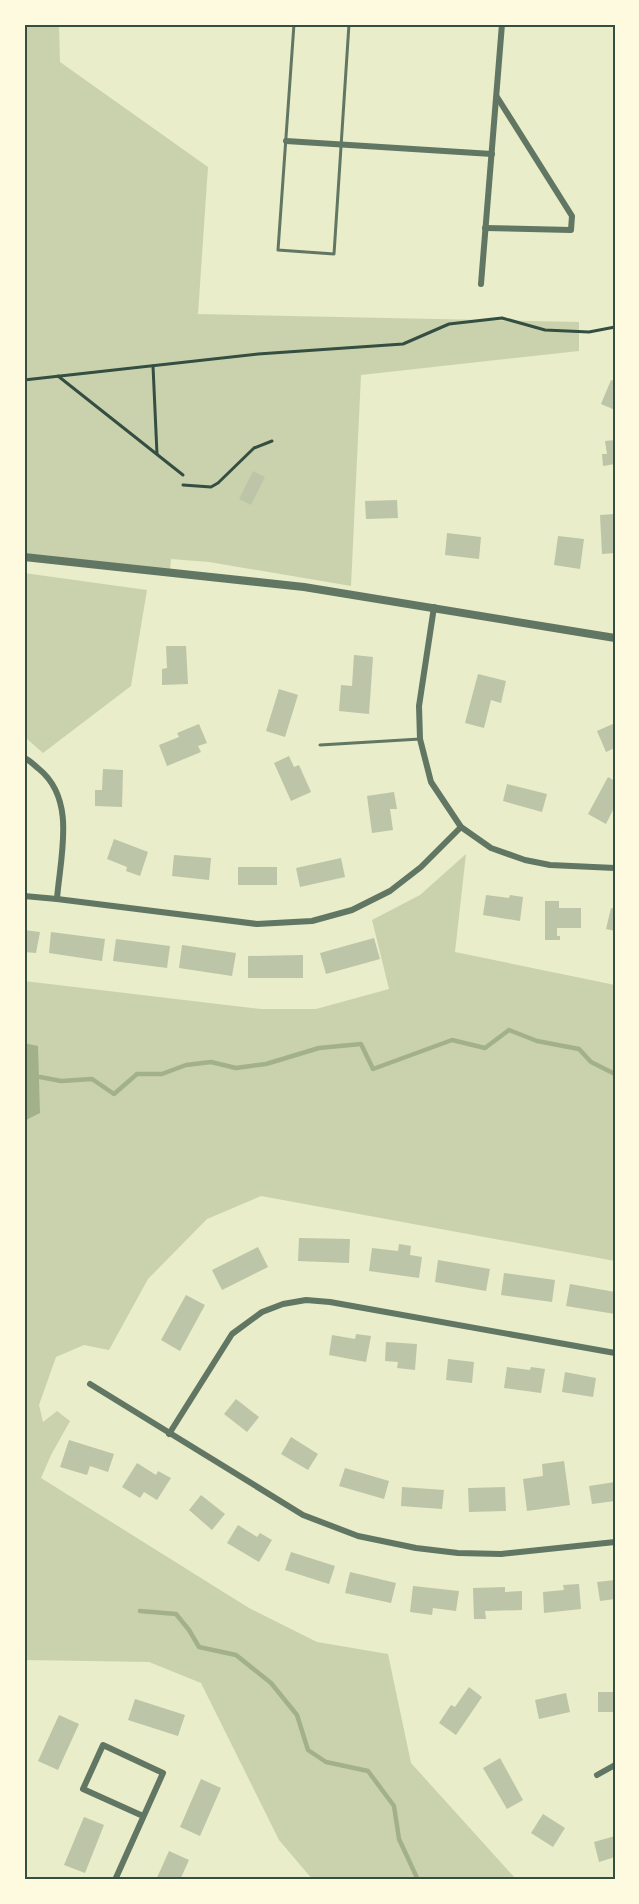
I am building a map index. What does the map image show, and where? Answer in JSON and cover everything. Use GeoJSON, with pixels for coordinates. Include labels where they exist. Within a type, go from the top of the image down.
{"type":"FeatureCollection","features":[{"type":"Feature","properties":{"kind":"street"},"geometry":{"type":"LineString","coordinates":[[481,284],[502,24]]}},
{"type":"Feature","properties":{"kind":"street"},"geometry":{"type":"LineString","coordinates":[[485,228],[571,230],[572,216],[496,97]]}},
{"type":"Feature","properties":{"kind":"street"},"geometry":{"type":"LineString","coordinates":[[286,141],[492,154]]}},
{"type":"Feature","properties":{"kind":"street"},"geometry":{"type":"LineString","coordinates":[[24,557],[304,587],[615,638]]}},
{"type":"Feature","properties":{"kind":"street"},"geometry":{"type":"LineString","coordinates":[[434,607],[420,706],[420,739],[431,782],[461,827],[491,848],[525,860],[550,865],[615,868]]}},
{"type":"Feature","properties":{"kind":"street"},"geometry":{"type":"LineString","coordinates":[[24,758],[48,776],[57,790],[64,818],[57,899]]}},
{"type":"Feature","properties":{"kind":"street"},"geometry":{"type":"LineString","coordinates":[[24,896],[257,924],[312,921],[352,910],[390,891],[421,867],[461,827]]}},
{"type":"Feature","properties":{"kind":"street"},"geometry":{"type":"LineString","coordinates":[[169,1434],[232,1334],[262,1312],[283,1304],[306,1300],[330,1302],[615,1353]]}},
{"type":"Feature","properties":{"kind":"street"},"geometry":{"type":"LineString","coordinates":[[90,1384],[303,1515],[358,1536],[416,1548],[458,1553],[501,1554],[615,1542]]}},
{"type":"Feature","properties":{"kind":"street"},"geometry":{"type":"LineString","coordinates":[[115,1880],[164,1773],[103,1745],[83,1789],[143,1816]]}},
{"type":"Feature","properties":{"kind":"street"},"geometry":{"type":"LineString","coordinates":[[597,1775],[615,1765]]}},
{"type":"Feature","properties":{"kind":"lane"},"geometry":{"type":"LineString","coordinates":[[294,24],[278,250],[323,254],[334,254],[349,24]]}},
{"type":"Feature","properties":{"kind":"lane"},"geometry":{"type":"LineString","coordinates":[[320,745],[420,739]]}},
{"type":"Feature","properties":{"kind":"path"},"geometry":{"type":"LineString","coordinates":[[24,380],[258,354],[403,344],[449,324],[502,318],[545,330],[589,332],[615,327]]}},
{"type":"Feature","properties":{"kind":"path"},"geometry":{"type":"LineString","coordinates":[[153,366],[157,454]]}},
{"type":"Feature","properties":{"kind":"path"},"geometry":{"type":"LineString","coordinates":[[58,376],[183,475]]}},
{"type":"Feature","properties":{"kind":"path"},"geometry":{"type":"LineString","coordinates":[[183,485],[211,488],[254,448],[272,441]]}},
{"type":"Feature","properties":{"kind":"shaded area"},"geometry":{"type":"Polygon","coordinates":[[[24,24],[59,24],[60,62],[208,167],[198,314],[579,322],[579,351],[361,375],[351,586],[209,562],[171,559],[170,570],[24,556],[24,24]]]}},
{"type":"Feature","properties":{"kind":"shaded area"},"geometry":{"type":"Polygon","coordinates":[[[24,573],[147,590],[131,686],[43,753],[27,739],[24,698],[24,573]]]}},
{"type":"Feature","properties":{"kind":"shaded area"},"geometry":{"type":"Polygon","coordinates":[[[466,854],[455,952],[615,985],[615,1261],[261,1196],[207,1219],[148,1279],[109,1350],[84,1345],[56,1357],[39,1405],[43,1422],[57,1411],[70,1421],[41,1478],[249,1608],[317,1642],[388,1654],[411,1763],[519,1880],[313,1880],[279,1840],[201,1683],[149,1662],[24,1660],[24,981],[261,1009],[316,1009],[389,989],[372,920],[420,895],[466,854]]]}},
{"type":"Feature","properties":{"kind":"shaded area"},"geometry":{"type":"Polygon","coordinates":[[[24,1043],[38,1046],[40,1113],[24,1121],[24,1043]]]}},
{"type":"Feature","properties":{"kind":"building"},"geometry":{"type":"Polygon","coordinates":[[[611,380],[615,381],[615,410],[601,404],[611,380]]]}},
{"type":"Feature","properties":{"kind":"building"},"geometry":{"type":"Polygon","coordinates":[[[615,440],[615,464],[603,466],[602,454],[607,454],[605,441],[615,440]]]}},
{"type":"Feature","properties":{"kind":"building"},"geometry":{"type":"Polygon","coordinates":[[[253,471],[265,477],[251,505],[239,499],[253,471]]]}},
{"type":"Feature","properties":{"kind":"building"},"geometry":{"type":"Polygon","coordinates":[[[397,500],[398,518],[366,519],[365,501],[397,500]]]}},
{"type":"Feature","properties":{"kind":"building"},"geometry":{"type":"Polygon","coordinates":[[[615,514],[615,553],[602,554],[600,515],[615,514]]]}},
{"type":"Feature","properties":{"kind":"building"},"geometry":{"type":"Polygon","coordinates":[[[447,533],[481,537],[479,559],[445,555],[447,533]]]}},
{"type":"Feature","properties":{"kind":"building"},"geometry":{"type":"Polygon","coordinates":[[[558,536],[584,539],[580,569],[554,565],[558,536]]]}},
{"type":"Feature","properties":{"kind":"building"},"geometry":{"type":"Polygon","coordinates":[[[166,646],[186,646],[188,684],[162,685],[162,669],[167,668],[166,646]]]}},
{"type":"Feature","properties":{"kind":"building"},"geometry":{"type":"Polygon","coordinates":[[[354,655],[373,657],[369,714],[339,711],[341,685],[352,686],[354,655]]]}},
{"type":"Feature","properties":{"kind":"building"},"geometry":{"type":"Polygon","coordinates":[[[478,674],[506,681],[501,703],[491,700],[484,728],[465,723],[478,674]]]}},
{"type":"Feature","properties":{"kind":"building"},"geometry":{"type":"Polygon","coordinates":[[[279,689],[298,695],[285,737],[266,731],[279,689]]]}},
{"type":"Feature","properties":{"kind":"building"},"geometry":{"type":"Polygon","coordinates":[[[615,723],[615,748],[606,752],[597,731],[615,723]]]}},
{"type":"Feature","properties":{"kind":"building"},"geometry":{"type":"Polygon","coordinates":[[[199,724],[207,743],[198,746],[201,752],[167,766],[159,745],[179,737],[177,733],[199,724]]]}},
{"type":"Feature","properties":{"kind":"building"},"geometry":{"type":"Polygon","coordinates":[[[289,756],[294,767],[299,765],[311,792],[291,801],[274,763],[289,756]]]}},
{"type":"Feature","properties":{"kind":"building"},"geometry":{"type":"Polygon","coordinates":[[[103,769],[123,770],[122,807],[95,806],[95,790],[102,790],[103,769]]]}},
{"type":"Feature","properties":{"kind":"building"},"geometry":{"type":"Polygon","coordinates":[[[608,777],[615,781],[615,806],[606,824],[588,814],[608,777]]]}},
{"type":"Feature","properties":{"kind":"building"},"geometry":{"type":"Polygon","coordinates":[[[507,784],[547,794],[542,812],[503,801],[507,784]]]}},
{"type":"Feature","properties":{"kind":"building"},"geometry":{"type":"Polygon","coordinates":[[[394,792],[397,809],[390,809],[393,830],[372,833],[367,796],[394,792]]]}},
{"type":"Feature","properties":{"kind":"building"},"geometry":{"type":"Polygon","coordinates":[[[114,839],[148,852],[140,876],[126,871],[127,867],[107,859],[114,839]]]}},
{"type":"Feature","properties":{"kind":"building"},"geometry":{"type":"Polygon","coordinates":[[[174,855],[211,858],[209,880],[172,876],[174,855]]]}},
{"type":"Feature","properties":{"kind":"building"},"geometry":{"type":"Polygon","coordinates":[[[341,858],[345,877],[300,887],[296,868],[341,858]]]}},
{"type":"Feature","properties":{"kind":"building"},"geometry":{"type":"Polygon","coordinates":[[[238,867],[277,867],[277,885],[238,885],[238,867]]]}},
{"type":"Feature","properties":{"kind":"building"},"geometry":{"type":"Polygon","coordinates":[[[486,895],[523,897],[520,921],[483,915],[486,895]]]}},
{"type":"Feature","properties":{"kind":"building"},"geometry":{"type":"Polygon","coordinates":[[[545,901],[559,901],[559,908],[581,908],[581,928],[557,928],[557,936],[560,936],[560,940],[545,940],[545,901]]]}},
{"type":"Feature","properties":{"kind":"building"},"geometry":{"type":"Polygon","coordinates":[[[611,908],[615,909],[615,931],[606,929],[611,908]]]}},
{"type":"Feature","properties":{"kind":"building"},"geometry":{"type":"Polygon","coordinates":[[[24,930],[40,932],[36,953],[24,952],[24,930]]]}},
{"type":"Feature","properties":{"kind":"building"},"geometry":{"type":"Polygon","coordinates":[[[51,932],[105,939],[102,961],[49,953],[51,932]]]}},
{"type":"Feature","properties":{"kind":"building"},"geometry":{"type":"Polygon","coordinates":[[[374,938],[380,959],[326,974],[320,953],[374,938]]]}},
{"type":"Feature","properties":{"kind":"building"},"geometry":{"type":"Polygon","coordinates":[[[116,939],[170,946],[167,968],[113,961],[116,939]]]}},
{"type":"Feature","properties":{"kind":"building"},"geometry":{"type":"Polygon","coordinates":[[[182,945],[236,953],[232,976],[179,968],[182,945]]]}},
{"type":"Feature","properties":{"kind":"building"},"geometry":{"type":"Polygon","coordinates":[[[303,955],[303,978],[248,978],[248,956],[303,955]]]}},
{"type":"Feature","properties":{"kind":"building"},"geometry":{"type":"Polygon","coordinates":[[[299,1238],[350,1239],[349,1263],[298,1261],[299,1238]]]}},
{"type":"Feature","properties":{"kind":"building"},"geometry":{"type":"Polygon","coordinates":[[[399,1244],[411,1246],[410,1255],[422,1257],[419,1278],[369,1271],[372,1248],[398,1251],[399,1244]]]}},
{"type":"Feature","properties":{"kind":"building"},"geometry":{"type":"Polygon","coordinates":[[[258,1247],[268,1267],[222,1290],[212,1270],[258,1247]]]}},
{"type":"Feature","properties":{"kind":"building"},"geometry":{"type":"Polygon","coordinates":[[[438,1260],[490,1269],[486,1291],[435,1282],[438,1260]]]}},
{"type":"Feature","properties":{"kind":"building"},"geometry":{"type":"Polygon","coordinates":[[[504,1273],[555,1280],[552,1302],[501,1295],[504,1273]]]}},
{"type":"Feature","properties":{"kind":"building"},"geometry":{"type":"Polygon","coordinates":[[[570,1284],[615,1292],[615,1314],[566,1306],[570,1284]]]}},
{"type":"Feature","properties":{"kind":"building"},"geometry":{"type":"Polygon","coordinates":[[[186,1295],[205,1305],[180,1351],[161,1340],[186,1295]]]}},
{"type":"Feature","properties":{"kind":"building"},"geometry":{"type":"Polygon","coordinates":[[[356,1334],[371,1336],[366,1362],[329,1355],[332,1335],[355,1339],[356,1334]]]}},
{"type":"Feature","properties":{"kind":"building"},"geometry":{"type":"Polygon","coordinates":[[[386,1342],[417,1344],[415,1370],[397,1368],[398,1362],[385,1361],[386,1342]]]}},
{"type":"Feature","properties":{"kind":"building"},"geometry":{"type":"Polygon","coordinates":[[[448,1359],[474,1362],[472,1383],[446,1380],[448,1359]]]}},
{"type":"Feature","properties":{"kind":"building"},"geometry":{"type":"Polygon","coordinates":[[[507,1367],[545,1369],[541,1393],[504,1388],[507,1367]]]}},
{"type":"Feature","properties":{"kind":"building"},"geometry":{"type":"Polygon","coordinates":[[[565,1372],[596,1378],[593,1397],[562,1392],[565,1372]]]}},
{"type":"Feature","properties":{"kind":"building"},"geometry":{"type":"Polygon","coordinates":[[[236,1399],[259,1417],[247,1432],[224,1414],[236,1399]]]}},
{"type":"Feature","properties":{"kind":"building"},"geometry":{"type":"Polygon","coordinates":[[[291,1437],[318,1454],[308,1470],[281,1454],[291,1437]]]}},
{"type":"Feature","properties":{"kind":"building"},"geometry":{"type":"Polygon","coordinates":[[[69,1440],[114,1454],[108,1472],[90,1466],[87,1475],[60,1467],[69,1440]]]}},
{"type":"Feature","properties":{"kind":"building"},"geometry":{"type":"Polygon","coordinates":[[[564,1461],[570,1505],[527,1511],[523,1479],[543,1476],[542,1464],[564,1461]]]}},
{"type":"Feature","properties":{"kind":"building"},"geometry":{"type":"Polygon","coordinates":[[[137,1463],[156,1475],[158,1471],[171,1478],[157,1500],[144,1492],[140,1498],[122,1487],[137,1463]]]}},
{"type":"Feature","properties":{"kind":"building"},"geometry":{"type":"Polygon","coordinates":[[[345,1468],[389,1481],[384,1499],[339,1486],[345,1468]]]}},
{"type":"Feature","properties":{"kind":"building"},"geometry":{"type":"Polygon","coordinates":[[[615,1482],[615,1501],[592,1504],[589,1486],[615,1482]]]}},
{"type":"Feature","properties":{"kind":"building"},"geometry":{"type":"Polygon","coordinates":[[[402,1487],[444,1490],[442,1509],[401,1506],[402,1487]]]}},
{"type":"Feature","properties":{"kind":"building"},"geometry":{"type":"Polygon","coordinates":[[[505,1487],[506,1511],[469,1512],[468,1488],[505,1487]]]}},
{"type":"Feature","properties":{"kind":"building"},"geometry":{"type":"Polygon","coordinates":[[[201,1495],[225,1514],[212,1530],[189,1510],[201,1495]]]}},
{"type":"Feature","properties":{"kind":"building"},"geometry":{"type":"Polygon","coordinates":[[[238,1525],[257,1537],[260,1533],[272,1540],[259,1562],[227,1543],[238,1525]]]}},
{"type":"Feature","properties":{"kind":"building"},"geometry":{"type":"Polygon","coordinates":[[[291,1552],[335,1566],[329,1584],[285,1570],[291,1552]]]}},
{"type":"Feature","properties":{"kind":"building"},"geometry":{"type":"Polygon","coordinates":[[[350,1572],[396,1583],[391,1603],[345,1593],[350,1572]]]}},
{"type":"Feature","properties":{"kind":"building"},"geometry":{"type":"Polygon","coordinates":[[[615,1580],[615,1599],[600,1601],[597,1582],[615,1580]]]}},
{"type":"Feature","properties":{"kind":"building"},"geometry":{"type":"Polygon","coordinates":[[[579,1584],[581,1609],[544,1613],[543,1592],[564,1590],[563,1585],[579,1584]]]}},
{"type":"Feature","properties":{"kind":"building"},"geometry":{"type":"Polygon","coordinates":[[[413,1586],[459,1591],[456,1611],[433,1608],[432,1615],[410,1612],[413,1586]]]}},
{"type":"Feature","properties":{"kind":"building"},"geometry":{"type":"Polygon","coordinates":[[[505,1587],[505,1592],[522,1591],[522,1610],[485,1611],[486,1619],[474,1619],[473,1588],[505,1587]]]}},
{"type":"Feature","properties":{"kind":"building"},"geometry":{"type":"Polygon","coordinates":[[[469,1687],[482,1697],[456,1735],[439,1723],[451,1705],[455,1707],[469,1687]]]}},
{"type":"Feature","properties":{"kind":"building"},"geometry":{"type":"Polygon","coordinates":[[[598,1692],[615,1692],[615,1712],[598,1712],[598,1692]]]}},
{"type":"Feature","properties":{"kind":"building"},"geometry":{"type":"Polygon","coordinates":[[[566,1693],[570,1712],[539,1719],[535,1700],[566,1693]]]}},
{"type":"Feature","properties":{"kind":"building"},"geometry":{"type":"Polygon","coordinates":[[[135,1699],[185,1715],[178,1736],[128,1720],[135,1699]]]}},
{"type":"Feature","properties":{"kind":"building"},"geometry":{"type":"Polygon","coordinates":[[[59,1715],[79,1724],[58,1770],[38,1761],[59,1715]]]}},
{"type":"Feature","properties":{"kind":"building"},"geometry":{"type":"Polygon","coordinates":[[[500,1758],[523,1800],[507,1809],[483,1768],[500,1758]]]}},
{"type":"Feature","properties":{"kind":"building"},"geometry":{"type":"Polygon","coordinates":[[[201,1779],[221,1788],[200,1836],[180,1827],[201,1779]]]}},
{"type":"Feature","properties":{"kind":"building"},"geometry":{"type":"Polygon","coordinates":[[[543,1814],[565,1828],[553,1847],[531,1833],[543,1814]]]}},
{"type":"Feature","properties":{"kind":"building"},"geometry":{"type":"Polygon","coordinates":[[[84,1817],[104,1825],[85,1873],[64,1865],[84,1817]]]}},
{"type":"Feature","properties":{"kind":"building"},"geometry":{"type":"Polygon","coordinates":[[[615,1836],[615,1857],[599,1862],[594,1842],[615,1836]]]}},
{"type":"Feature","properties":{"kind":"building"},"geometry":{"type":"Polygon","coordinates":[[[169,1851],[189,1860],[180,1880],[156,1880],[169,1851]]]}},
{"type":"Feature","properties":{"kind":"waterway"},"geometry":{"type":"LineString","coordinates":[[40,1077],[61,1081],[92,1079],[114,1094],[137,1074],[162,1074],[186,1065],[211,1062],[236,1068],[266,1064],[319,1048],[361,1044],[373,1069],[452,1040],[485,1048],[509,1030],[537,1041],[579,1049],[591,1062],[615,1074]]}},
{"type":"Feature","properties":{"kind":"waterway"},"geometry":{"type":"LineString","coordinates":[[140,1611],[176,1614],[199,1647],[236,1655],[271,1683],[297,1715],[308,1750],[326,1762],[368,1771],[394,1806],[399,1839],[418,1880]]}}]}
